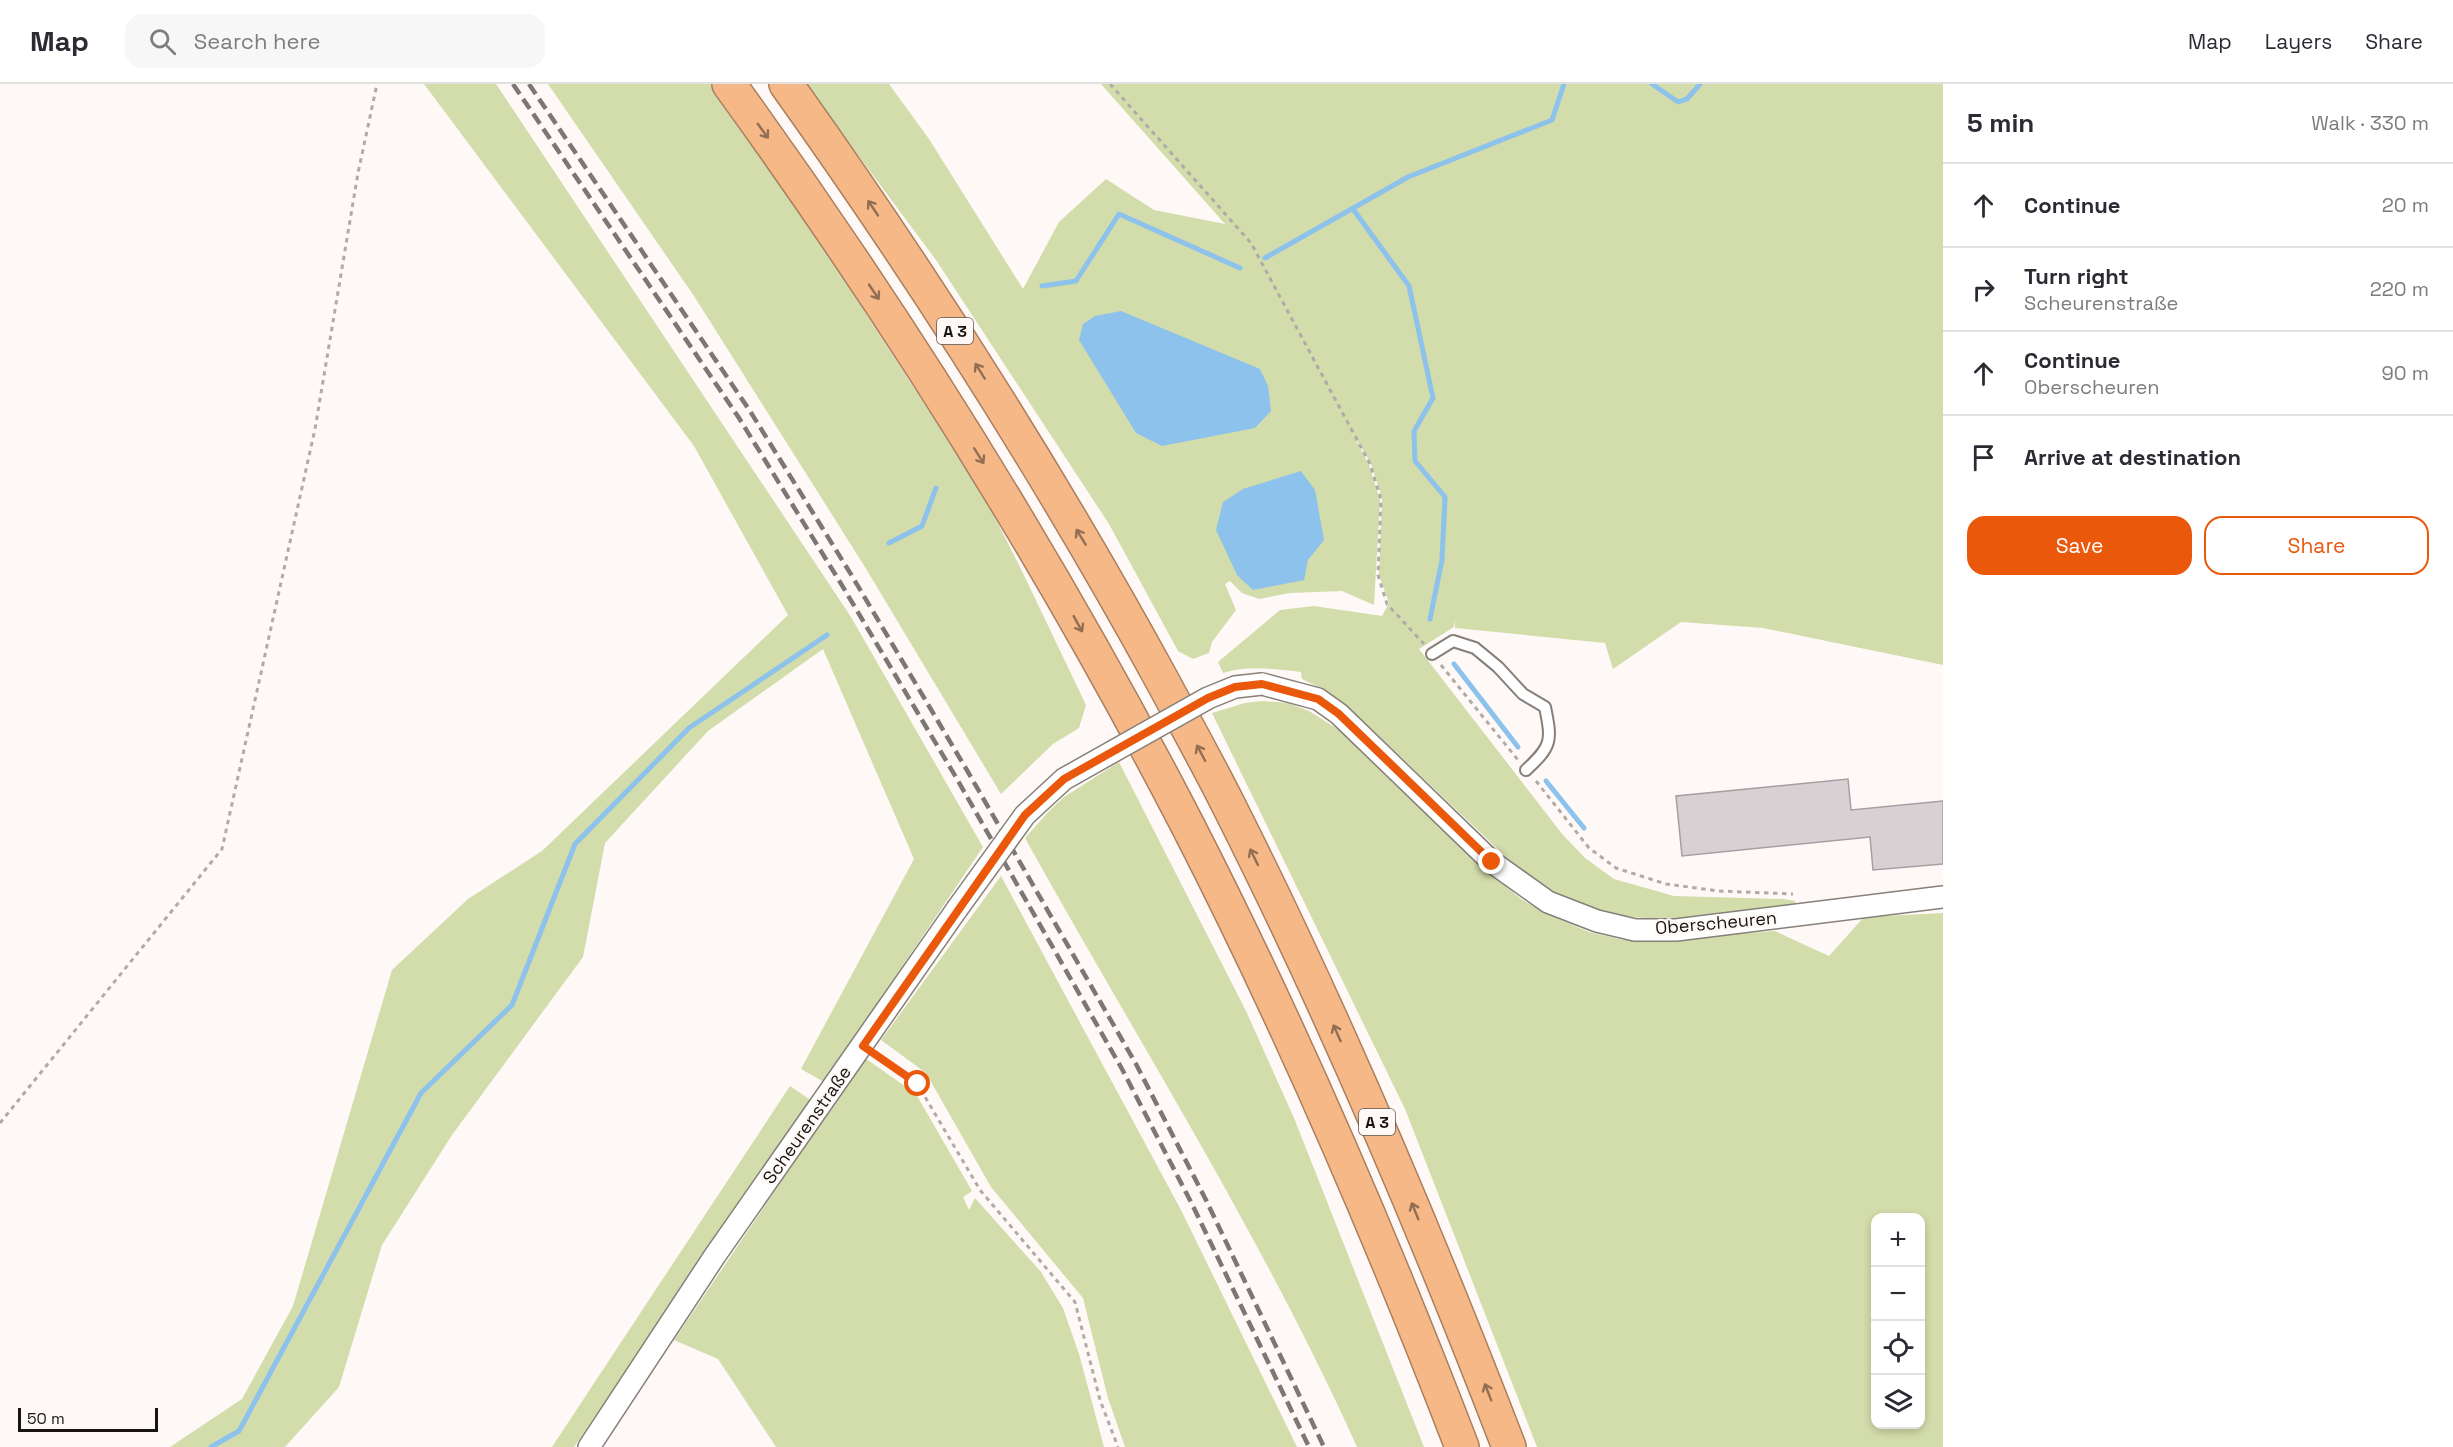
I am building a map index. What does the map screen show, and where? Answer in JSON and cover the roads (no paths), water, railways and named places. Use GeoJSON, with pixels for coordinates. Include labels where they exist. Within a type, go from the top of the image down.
{"type":"FeatureCollection","features":[{"type":"Feature","properties":{"kind":"highway","name":"A 3"},"geometry":{"type":"LineString","coordinates":[[729,84],[797,178],[892,318],[985,465],[1070,610],[1189,828],[1285,1026],[1358,1192],[1462,1447]]}},
{"type":"Feature","properties":{"kind":"highway","name":"A 3"},"geometry":{"type":"LineString","coordinates":[[786,84],[931,293],[1024,441],[1111,588],[1228,804],[1325,1006],[1401,1175],[1509,1447]]}},
{"type":"Feature","properties":{"kind":"street","name":"Scheurenstraße"},"geometry":{"type":"LineString","coordinates":[[589,1447],[714,1257],[1025,815],[1064,779],[1208,698],[1235,687],[1262,684],[1318,699]]}},
{"type":"Feature","properties":{"kind":"street","name":"Oberscheuren"},"geometry":{"type":"LineString","coordinates":[[1318,699],[1339,714],[1492,862],[1548,902],[1597,921],[1635,930],[1676,930],[1943,897]]}},
{"type":"Feature","properties":{"kind":"lane"},"geometry":{"type":"LineString","coordinates":[[1432,654],[1453,641],[1475,648],[1498,667],[1523,694],[1545,707],[1551,732],[1545,752],[1526,770]]}},
{"type":"Feature","properties":{"kind":"water"},"geometry":{"type":"Polygon","coordinates":[[[1121,311],[1260,369],[1268,386],[1271,411],[1255,428],[1162,446],[1136,433],[1079,340],[1083,324],[1095,316],[1121,311]]]}},
{"type":"Feature","properties":{"kind":"water"},"geometry":{"type":"Polygon","coordinates":[[[1301,471],[1315,490],[1324,540],[1308,560],[1304,580],[1253,590],[1237,575],[1216,530],[1223,502],[1243,489],[1301,471]]]}},
{"type":"Feature","properties":{"kind":"waterway"},"geometry":{"type":"LineString","coordinates":[[1265,258],[1408,177],[1552,120],[1564,84]]}},
{"type":"Feature","properties":{"kind":"waterway"},"geometry":{"type":"LineString","coordinates":[[1652,84],[1678,102],[1687,99],[1700,84]]}},
{"type":"Feature","properties":{"kind":"waterway"},"geometry":{"type":"LineString","coordinates":[[1353,209],[1409,286],[1433,398],[1414,431],[1415,461],[1445,497],[1442,560],[1430,619]]}},
{"type":"Feature","properties":{"kind":"waterway"},"geometry":{"type":"LineString","coordinates":[[1042,286],[1076,281],[1119,214],[1240,268]]}},
{"type":"Feature","properties":{"kind":"waterway"},"geometry":{"type":"LineString","coordinates":[[889,543],[922,526],[936,488]]}},
{"type":"Feature","properties":{"kind":"waterway"},"geometry":{"type":"LineString","coordinates":[[211,1447],[239,1431],[421,1093],[512,1005],[575,844],[689,728],[827,635]]}},
{"type":"Feature","properties":{"kind":"waterway"},"geometry":{"type":"LineString","coordinates":[[1454,664],[1518,747]]}},
{"type":"Feature","properties":{"kind":"waterway"},"geometry":{"type":"LineString","coordinates":[[1546,781],[1584,828]]}},
{"type":"Feature","properties":{"kind":"railway"},"geometry":{"type":"LineString","coordinates":[[513,84],[739,418],[957,779],[1122,1069],[1192,1204],[1309,1447]]}},
{"type":"Feature","properties":{"kind":"railway"},"geometry":{"type":"LineString","coordinates":[[529,84],[750,411],[852,576],[968,772],[1136,1064],[1206,1200],[1324,1447]]}}]}
